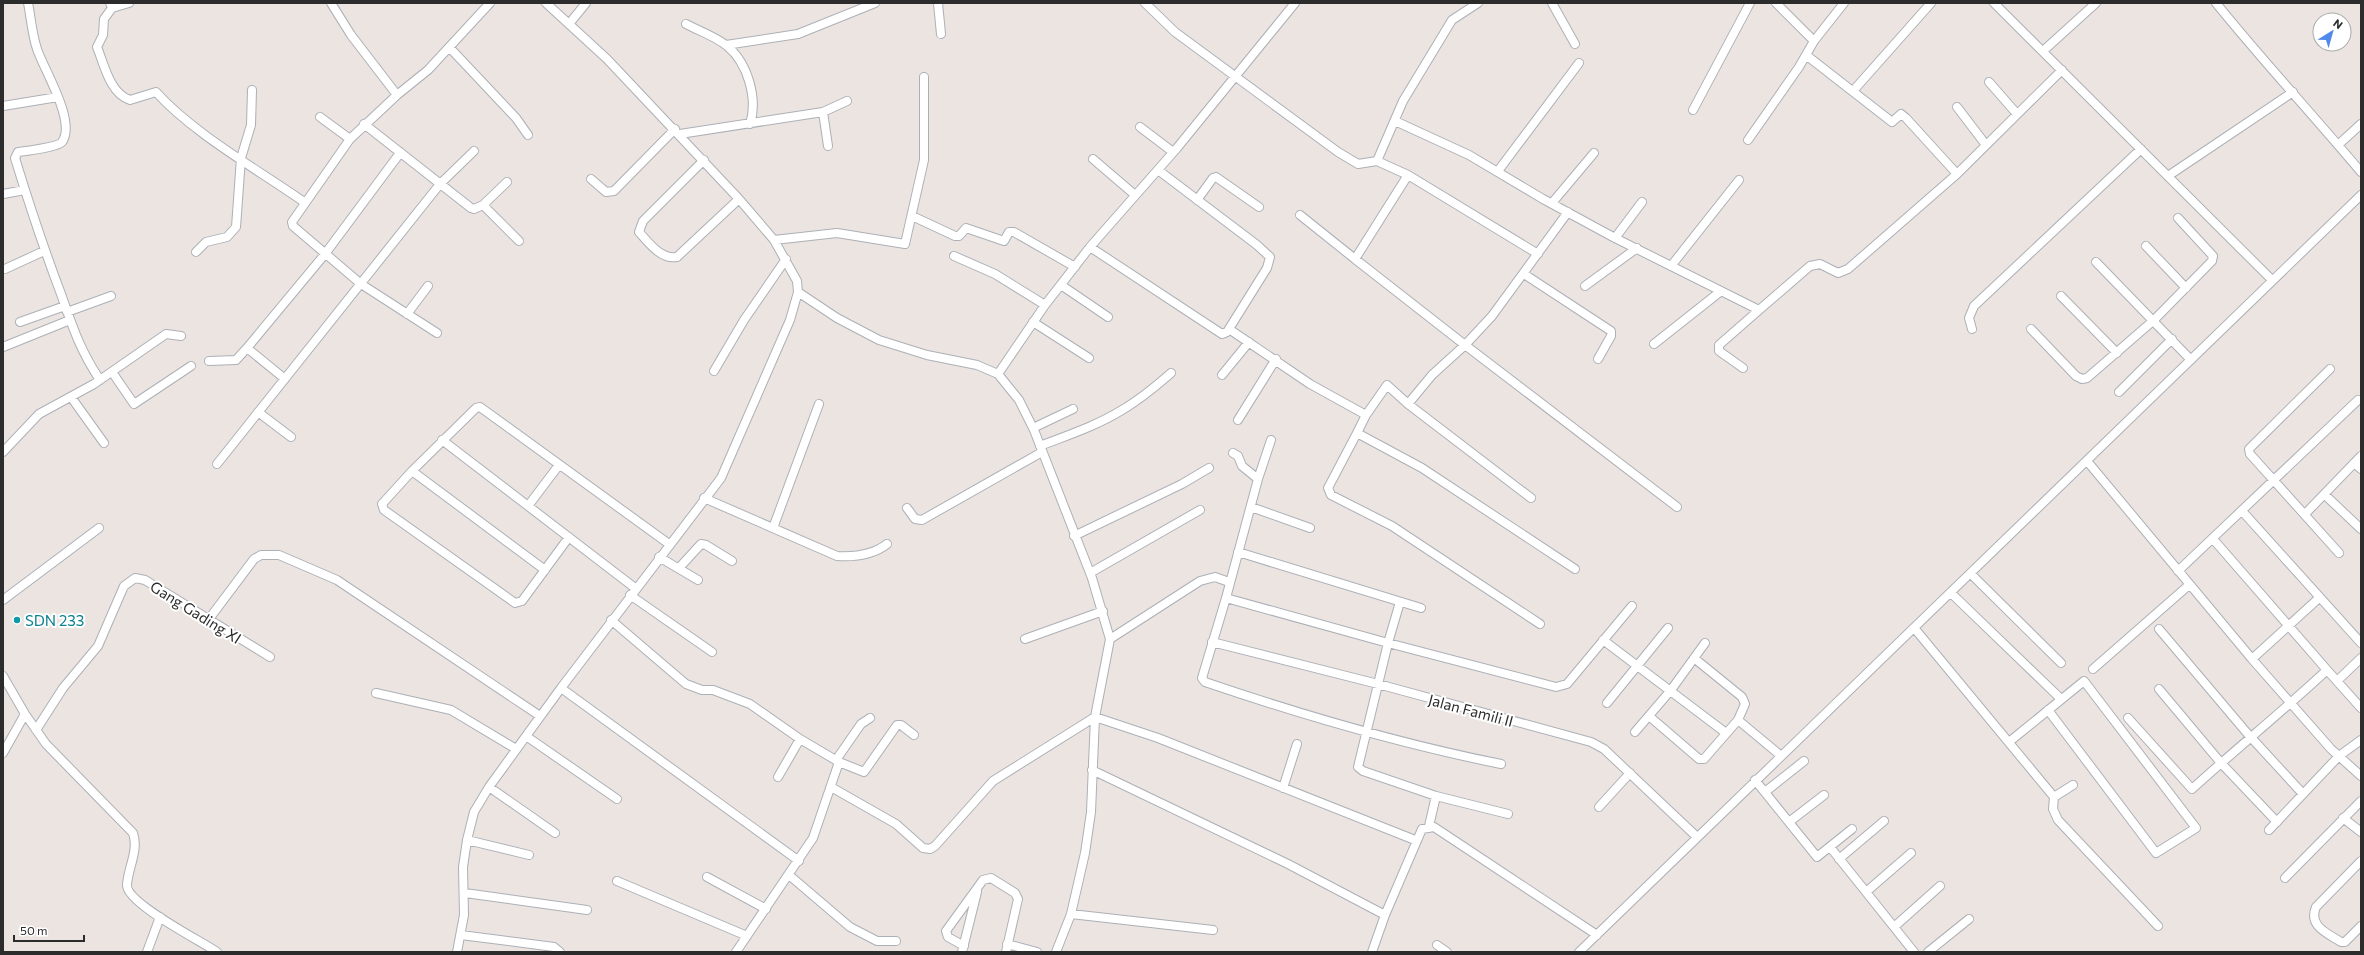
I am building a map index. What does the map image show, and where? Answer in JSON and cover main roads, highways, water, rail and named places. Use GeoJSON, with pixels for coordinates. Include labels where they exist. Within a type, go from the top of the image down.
{"type":"FeatureCollection","features":[{"type":"Feature","properties":{"kind":"place","name":"SDN 233"},"geometry":{"type":"Point","coordinates":[17,620]}}]}
